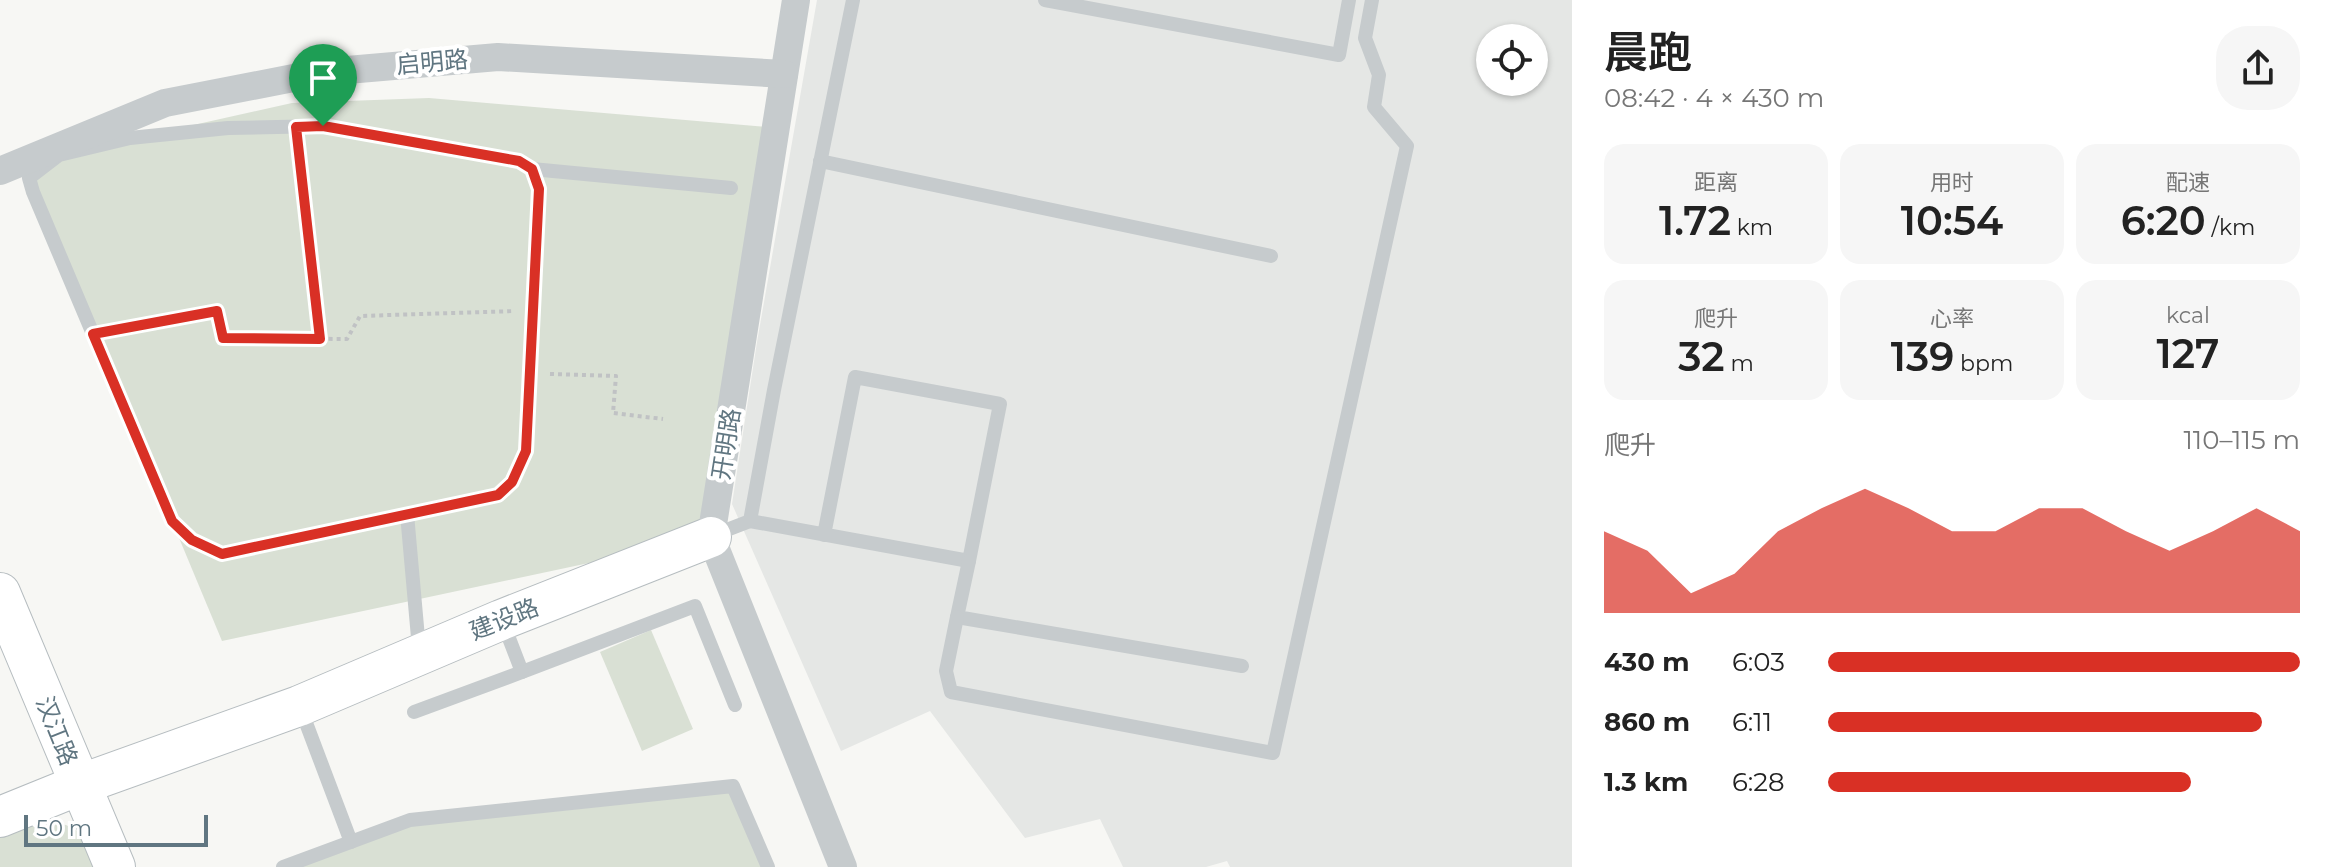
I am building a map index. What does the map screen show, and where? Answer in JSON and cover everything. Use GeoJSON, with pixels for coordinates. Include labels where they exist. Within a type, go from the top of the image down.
{"type":"FeatureCollection","features":[{"type":"Feature","properties":{"kind":"street","name":"开明路"},"geometry":{"type":"LineString","coordinates":[[711,537],[796,0]]}},
{"type":"Feature","properties":{"kind":"street","name":"启明路"},"geometry":{"type":"LineString","coordinates":[[0,171],[165,103],[324,72],[498,57],[784,74]]}},
{"type":"Feature","properties":{"kind":"street","name":"建设路"},"geometry":{"type":"LineString","coordinates":[[79,785],[299,706],[501,620],[711,537]]}},
{"type":"Feature","properties":{"kind":"street"},"geometry":{"type":"LineString","coordinates":[[711,537],[843,867]]}},
{"type":"Feature","properties":{"kind":"street","name":"汉江路"},"geometry":{"type":"LineString","coordinates":[[0,593],[115,867]]}},
{"type":"Feature","properties":{"kind":"street"},"geometry":{"type":"LineString","coordinates":[[0,817],[79,785]]}},
{"type":"Feature","properties":{"kind":"lane"},"geometry":{"type":"LineString","coordinates":[[750,521],[853,0]]}},
{"type":"Feature","properties":{"kind":"lane"},"geometry":{"type":"LineString","coordinates":[[1045,0],[1339,55],[1349,0]]}},
{"type":"Feature","properties":{"kind":"lane"},"geometry":{"type":"LineString","coordinates":[[824,535],[855,377],[1000,404],[946,671],[951,692],[1273,753],[1407,146],[1374,107],[1379,75],[1365,38],[1372,0]]}},
{"type":"Feature","properties":{"kind":"lane"},"geometry":{"type":"LineString","coordinates":[[532,169],[539,189],[526,451],[512,482],[498,495],[222,554],[192,540],[172,521],[33,192],[29,178],[59,155],[130,138],[228,128],[323,126],[519,161],[532,169],[731,188]]}},
{"type":"Feature","properties":{"kind":"lane"},"geometry":{"type":"LineString","coordinates":[[820,161],[1271,256]]}},
{"type":"Feature","properties":{"kind":"lane"},"geometry":{"type":"LineString","coordinates":[[407,514],[420,654]]}},
{"type":"Feature","properties":{"kind":"lane"},"geometry":{"type":"LineString","coordinates":[[711,537],[750,521],[969,561]]}},
{"type":"Feature","properties":{"kind":"lane"},"geometry":{"type":"LineString","coordinates":[[414,712],[695,606],[735,705]]}},
{"type":"Feature","properties":{"kind":"lane"},"geometry":{"type":"LineString","coordinates":[[957,617],[1242,666]]}},
{"type":"Feature","properties":{"kind":"lane"},"geometry":{"type":"LineString","coordinates":[[501,620],[522,672]]}},
{"type":"Feature","properties":{"kind":"lane"},"geometry":{"type":"LineString","coordinates":[[299,706],[351,842]]}},
{"type":"Feature","properties":{"kind":"lane"},"geometry":{"type":"LineString","coordinates":[[283,867],[410,820],[733,786],[768,867]]}},
{"type":"Feature","properties":{"kind":"path"},"geometry":{"type":"LineString","coordinates":[[296,127],[320,339]]}},
{"type":"Feature","properties":{"kind":"path"},"geometry":{"type":"LineString","coordinates":[[93,334],[217,311],[223,338],[347,339],[360,316],[533,311]]}},
{"type":"Feature","properties":{"kind":"path"},"geometry":{"type":"LineString","coordinates":[[530,374],[616,376],[613,413],[663,419]]}},
{"type":"Feature","properties":{"kind":"shaded area"},"geometry":{"type":"Polygon","coordinates":[[[817,0],[1572,0],[1572,867],[1230,867],[1227,861],[1206,867],[1123,867],[1100,819],[1025,838],[930,711],[841,751],[732,504],[817,0]]]}},
{"type":"Feature","properties":{"kind":"shaded area"},"geometry":{"type":"Polygon","coordinates":[[[429,98],[778,128],[711,537],[222,641],[29,178],[59,155],[292,103],[429,98]]]}},
{"type":"Feature","properties":{"kind":"shaded area"},"geometry":{"type":"Polygon","coordinates":[[[651,630],[693,729],[642,751],[600,652],[651,630]]]}},
{"type":"Feature","properties":{"kind":"shaded area"},"geometry":{"type":"Polygon","coordinates":[[[733,786],[768,867],[284,867],[410,820],[733,786]]]}},
{"type":"Feature","properties":{"kind":"shaded area"},"geometry":{"type":"Polygon","coordinates":[[[26,819],[66,825],[106,846],[115,867],[0,867],[0,828],[26,819]]]}},
{"type":"Feature","properties":{"kind":"route"},"geometry":{"type":"LineString","coordinates":[[323,126],[519,161],[532,169],[539,189],[526,451],[512,482],[498,495],[222,554],[192,540],[172,521],[93,334],[217,311],[223,338],[320,339],[296,127],[323,126]]}}]}
